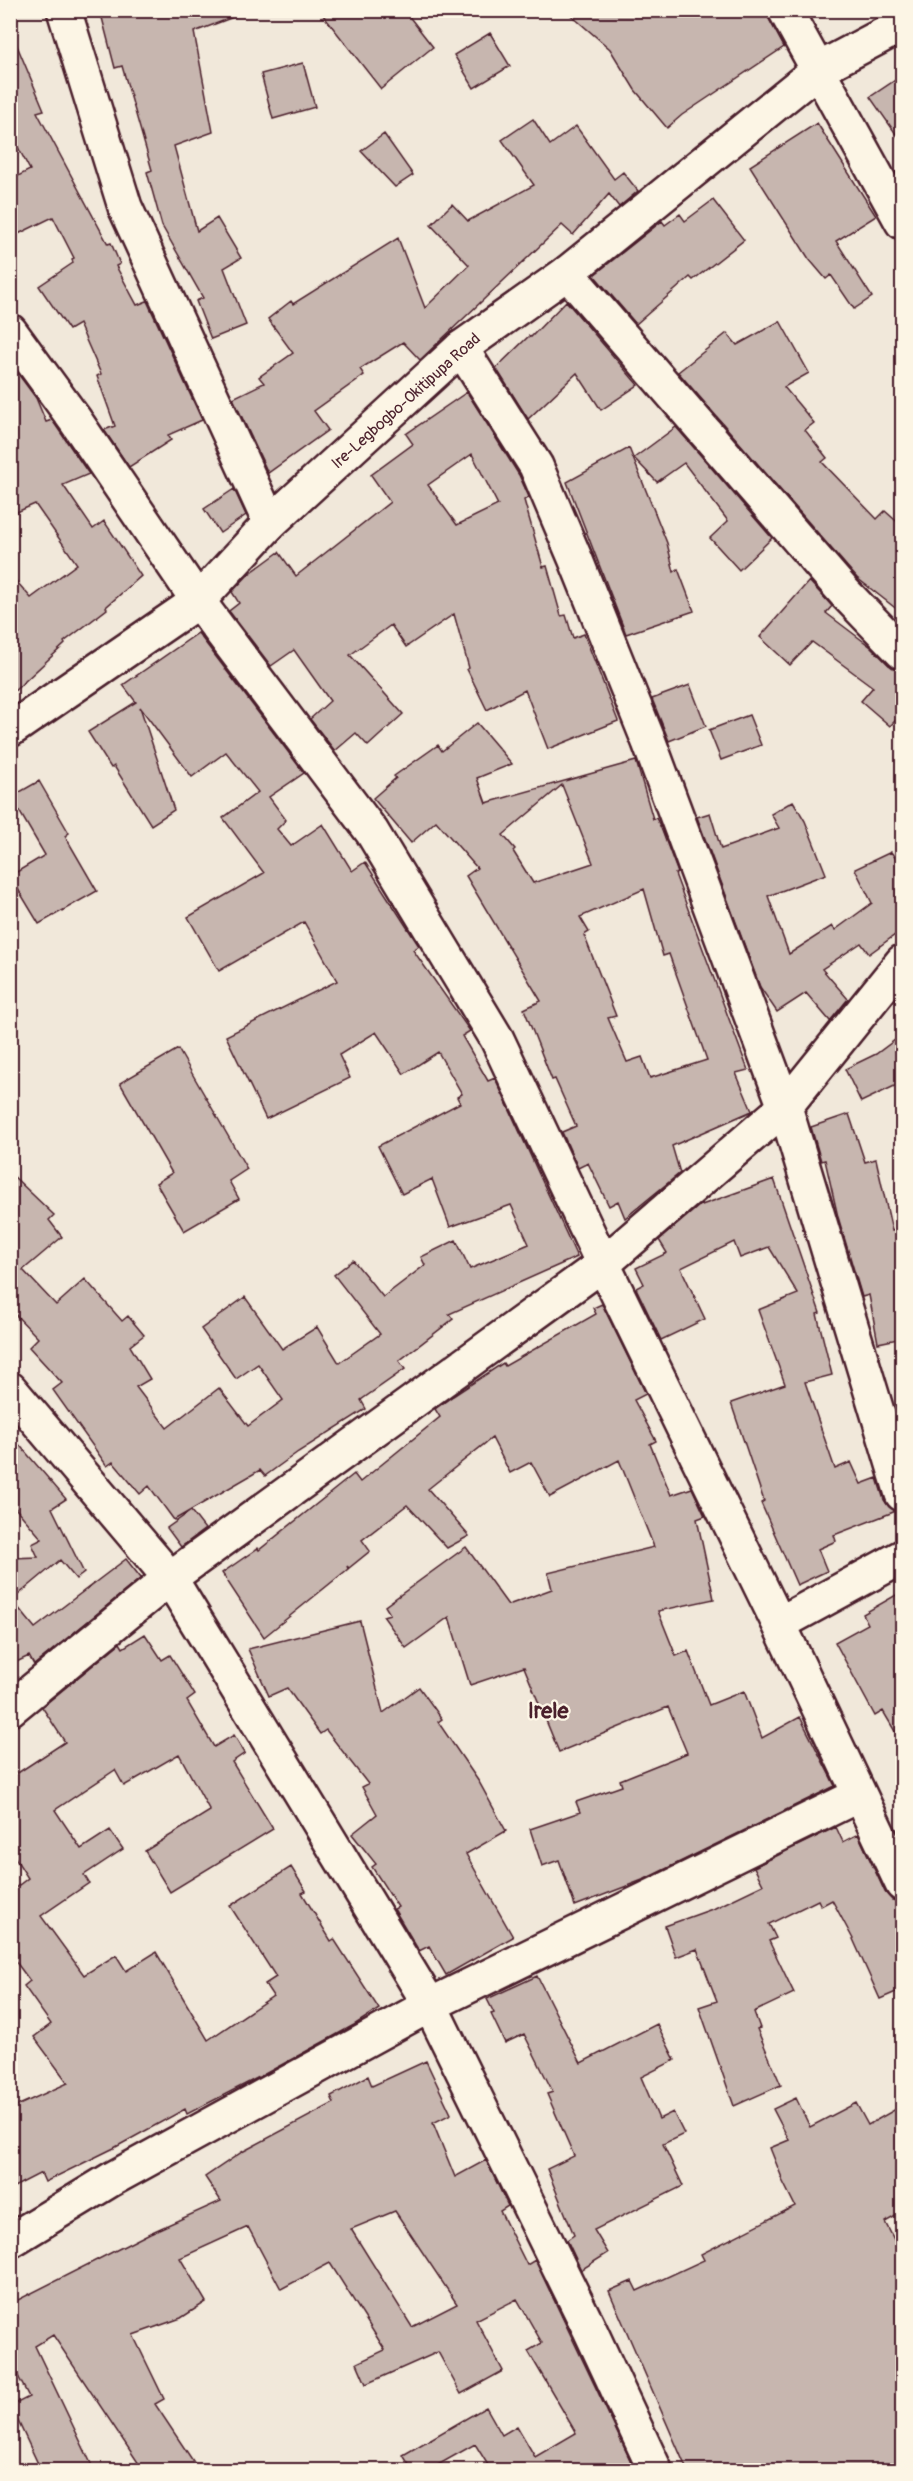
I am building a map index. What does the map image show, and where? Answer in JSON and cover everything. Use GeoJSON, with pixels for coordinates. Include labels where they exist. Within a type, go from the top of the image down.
{"type":"FeatureCollection","features":[{"type":"Feature","properties":{"kind":"street"},"geometry":{"type":"LineString","coordinates":[[64,10],[125,207],[270,523]]}},
{"type":"Feature","properties":{"kind":"street"},"geometry":{"type":"LineString","coordinates":[[784,10],[903,222]]}},
{"type":"Feature","properties":{"kind":"street","name":"Ire-Legbogbo-Okitipupa Road"},"geometry":{"type":"LineString","coordinates":[[11,730],[198,601],[270,523],[461,348],[567,273],[819,69],[903,25]]}},
{"type":"Feature","properties":{"kind":"street"},"geometry":{"type":"LineString","coordinates":[[567,273],[845,593],[903,652]]}},
{"type":"Feature","properties":{"kind":"street"},"geometry":{"type":"LineString","coordinates":[[10,331],[82,429],[198,601],[378,842],[497,1039],[603,1264],[903,1884]]}},
{"type":"Feature","properties":{"kind":"street"},"geometry":{"type":"LineString","coordinates":[[461,348],[536,466],[649,742],[785,1107],[903,1494]]}},
{"type":"Feature","properties":{"kind":"street"},"geometry":{"type":"LineString","coordinates":[[10,1709],[170,1578],[603,1264],[785,1107],[903,962]]}},
{"type":"Feature","properties":{"kind":"street"},"geometry":{"type":"LineString","coordinates":[[10,1389],[170,1578],[430,2005],[590,2330],[655,2470]]}},
{"type":"Feature","properties":{"kind":"street"},"geometry":{"type":"LineString","coordinates":[[778,1623],[903,1557]]}},
{"type":"Feature","properties":{"kind":"street"},"geometry":{"type":"LineString","coordinates":[[10,2241],[112,2180],[430,2005],[859,1795]]}},
{"type":"Feature","properties":{"kind":"building"},"geometry":{"type":"Polygon","coordinates":[[[100,10],[243,10],[244,13],[194,32],[213,132],[174,146],[197,231],[217,218],[241,258],[224,268],[246,325],[211,339],[196,301],[203,298],[162,226],[147,172],[152,170],[122,66],[115,68],[100,10]]]}},
{"type":"Feature","properties":{"kind":"building"},"geometry":{"type":"Polygon","coordinates":[[[319,10],[404,10],[433,47],[381,89],[319,10]]]}},
{"type":"Feature","properties":{"kind":"building"},"geometry":{"type":"Polygon","coordinates":[[[565,10],[766,10],[784,47],[682,115],[667,128],[635,90],[610,49],[565,10]]]}},
{"type":"Feature","properties":{"kind":"building"},"geometry":{"type":"Polygon","coordinates":[[[10,29],[44,110],[37,112],[108,244],[111,243],[120,264],[116,266],[137,305],[147,301],[202,420],[168,435],[171,440],[129,467],[104,430],[115,426],[97,376],[101,374],[79,324],[69,330],[39,286],[73,263],[74,258],[53,217],[10,238],[10,180],[30,170],[10,132],[10,29]]]}},
{"type":"Feature","properties":{"kind":"building"},"geometry":{"type":"Polygon","coordinates":[[[490,33],[510,66],[474,88],[454,55],[490,33]]]}},
{"type":"Feature","properties":{"kind":"building"},"geometry":{"type":"Polygon","coordinates":[[[303,63],[315,107],[273,119],[261,74],[303,63]]]}},
{"type":"Feature","properties":{"kind":"building"},"geometry":{"type":"Polygon","coordinates":[[[903,75],[903,144],[870,97],[903,75]]]}},
{"type":"Feature","properties":{"kind":"building"},"geometry":{"type":"Polygon","coordinates":[[[533,119],[550,145],[576,126],[614,179],[623,172],[638,191],[619,207],[609,194],[573,235],[562,225],[420,360],[403,342],[360,369],[364,375],[314,411],[328,430],[268,473],[233,398],[264,383],[259,377],[293,353],[268,319],[291,301],[293,304],[398,238],[425,308],[469,265],[431,225],[452,204],[468,221],[534,185],[502,140],[533,119]]]}},
{"type":"Feature","properties":{"kind":"building"},"geometry":{"type":"Polygon","coordinates":[[[817,123],[876,216],[836,241],[872,297],[854,309],[831,275],[826,279],[809,259],[750,166],[817,123]]]}},
{"type":"Feature","properties":{"kind":"building"},"geometry":{"type":"Polygon","coordinates":[[[384,134],[413,175],[395,187],[361,151],[384,134]]]}},
{"type":"Feature","properties":{"kind":"building"},"geometry":{"type":"Polygon","coordinates":[[[713,200],[744,240],[693,280],[690,277],[636,324],[594,275],[662,221],[665,225],[680,214],[685,221],[713,200]]]}},
{"type":"Feature","properties":{"kind":"building"},"geometry":{"type":"Polygon","coordinates":[[[566,301],[638,385],[601,410],[577,373],[528,419],[496,368],[529,336],[531,337],[566,301]]]}},
{"type":"Feature","properties":{"kind":"building"},"geometry":{"type":"Polygon","coordinates":[[[780,321],[809,373],[784,387],[814,423],[805,430],[827,458],[822,462],[877,519],[885,511],[903,527],[903,614],[857,578],[678,372],[727,333],[737,345],[780,321]]]}},
{"type":"Feature","properties":{"kind":"building"},"geometry":{"type":"Polygon","coordinates":[[[10,363],[36,398],[46,422],[52,420],[89,474],[63,485],[93,529],[104,521],[141,576],[106,607],[107,609],[64,642],[65,644],[10,695],[10,574],[31,598],[77,564],[35,504],[10,515],[10,363]]]}},
{"type":"Feature","properties":{"kind":"building"},"geometry":{"type":"Polygon","coordinates":[[[467,392],[519,475],[529,497],[524,500],[543,567],[547,566],[561,616],[566,615],[573,638],[584,634],[618,721],[548,749],[525,690],[487,710],[467,669],[469,668],[454,614],[406,647],[391,625],[350,655],[403,714],[368,746],[356,733],[335,751],[310,719],[330,701],[294,650],[271,666],[229,611],[239,603],[232,592],[249,574],[279,552],[296,576],[390,502],[371,475],[413,444],[406,434],[467,392]],[[472,454],[428,485],[457,525],[498,505],[472,454]]]}},
{"type":"Feature","properties":{"kind":"building"},"geometry":{"type":"Polygon","coordinates":[[[676,427],[772,538],[739,570],[710,538],[728,521],[684,463],[657,482],[634,458],[676,427]]]}},
{"type":"Feature","properties":{"kind":"building"},"geometry":{"type":"Polygon","coordinates":[[[629,448],[667,543],[674,572],[678,569],[694,611],[626,634],[567,482],[629,448]]]}},
{"type":"Feature","properties":{"kind":"building"},"geometry":{"type":"Polygon","coordinates":[[[234,489],[246,515],[220,533],[204,509],[234,489]]]}},
{"type":"Feature","properties":{"kind":"building"},"geometry":{"type":"Polygon","coordinates":[[[809,581],[832,606],[826,613],[871,647],[889,665],[903,670],[903,713],[890,726],[861,701],[873,687],[812,642],[790,665],[760,637],[809,581]]]}},
{"type":"Feature","properties":{"kind":"building"},"geometry":{"type":"Polygon","coordinates":[[[198,633],[304,773],[269,797],[286,820],[277,829],[291,846],[323,824],[352,871],[365,862],[419,946],[413,950],[470,1031],[462,1036],[488,1081],[495,1078],[577,1257],[449,1314],[453,1319],[399,1361],[405,1369],[361,1400],[366,1409],[265,1476],[260,1470],[174,1520],[149,1486],[140,1494],[113,1462],[107,1466],[53,1390],[62,1383],[29,1347],[38,1338],[10,1309],[10,1173],[54,1215],[49,1220],[62,1237],[23,1270],[56,1305],[85,1279],[122,1321],[128,1316],[144,1335],[130,1346],[150,1379],[136,1387],[167,1428],[219,1388],[248,1426],[283,1400],[258,1364],[236,1379],[201,1329],[245,1297],[282,1349],[317,1327],[339,1363],[380,1334],[334,1275],[353,1260],[383,1297],[425,1265],[421,1257],[456,1240],[470,1269],[529,1244],[511,1205],[450,1227],[432,1179],[402,1194],[378,1146],[460,1103],[457,1097],[462,1094],[438,1052],[404,1074],[376,1032],[339,1055],[350,1078],[266,1119],[226,1036],[337,981],[304,922],[219,971],[188,917],[264,873],[223,818],[258,792],[226,752],[192,777],[140,707],[174,810],[151,825],[114,766],[111,768],[88,732],[136,702],[123,685],[198,633]]]}},
{"type":"Feature","properties":{"kind":"building"},"geometry":{"type":"Polygon","coordinates":[[[690,685],[706,726],[669,741],[652,699],[690,685]]]}},
{"type":"Feature","properties":{"kind":"building"},"geometry":{"type":"Polygon","coordinates":[[[749,715],[761,745],[721,760],[709,730],[749,715]]]}},
{"type":"Feature","properties":{"kind":"building"},"geometry":{"type":"Polygon","coordinates":[[[477,723],[512,764],[477,778],[486,803],[636,761],[653,819],[656,818],[661,828],[678,873],[675,874],[748,1070],[736,1073],[752,1111],[672,1146],[680,1173],[625,1218],[618,1201],[609,1206],[588,1163],[578,1168],[562,1132],[576,1126],[555,1079],[552,1080],[524,1009],[541,1001],[466,876],[477,868],[436,821],[411,843],[373,798],[396,778],[394,776],[438,745],[442,751],[477,723]],[[562,785],[503,835],[515,849],[513,851],[533,883],[593,863],[562,785]],[[644,889],[580,917],[589,932],[584,935],[616,1016],[608,1018],[627,1062],[642,1057],[650,1078],[707,1060],[669,954],[663,956],[644,889]]]}},
{"type":"Feature","properties":{"kind":"building"},"geometry":{"type":"Polygon","coordinates":[[[39,781],[69,833],[65,836],[97,891],[39,924],[10,876],[45,855],[11,797],[39,781]]]}},
{"type":"Feature","properties":{"kind":"building"},"geometry":{"type":"Polygon","coordinates":[[[793,801],[805,821],[826,874],[768,896],[789,954],[832,926],[835,930],[872,903],[855,869],[891,852],[903,868],[903,929],[869,954],[861,943],[822,969],[848,999],[830,1021],[806,993],[777,1012],[760,987],[697,817],[710,813],[721,849],[779,828],[771,814],[793,801]]]}},
{"type":"Feature","properties":{"kind":"building"},"geometry":{"type":"Polygon","coordinates":[[[903,1034],[903,1082],[861,1102],[845,1069],[876,1054],[903,1034]]]}},
{"type":"Feature","properties":{"kind":"building"},"geometry":{"type":"Polygon","coordinates":[[[178,1049],[247,1169],[229,1181],[239,1199],[184,1231],[156,1183],[172,1173],[120,1083],[178,1049]]]}},
{"type":"Feature","properties":{"kind":"building"},"geometry":{"type":"Polygon","coordinates":[[[849,1114],[865,1162],[876,1159],[892,1231],[903,1228],[903,1338],[878,1343],[869,1295],[862,1297],[838,1217],[825,1160],[821,1161],[811,1127],[849,1114]]]}},
{"type":"Feature","properties":{"kind":"building"},"geometry":{"type":"Polygon","coordinates":[[[774,1179],[820,1313],[817,1314],[832,1375],[805,1382],[835,1469],[851,1462],[861,1484],[877,1478],[884,1500],[896,1511],[834,1535],[836,1541],[818,1549],[827,1571],[797,1585],[761,1503],[764,1501],[731,1403],[785,1384],[758,1310],[798,1294],[769,1247],[740,1258],[734,1242],[681,1268],[705,1319],[661,1340],[636,1288],[644,1284],[636,1268],[667,1253],[659,1240],[699,1206],[774,1179]]]}},
{"type":"Feature","properties":{"kind":"building"},"geometry":{"type":"Polygon","coordinates":[[[602,1304],[646,1394],[634,1400],[656,1441],[650,1444],[671,1495],[692,1488],[705,1516],[697,1519],[714,1599],[658,1611],[676,1656],[688,1651],[709,1705],[744,1691],[762,1738],[800,1717],[835,1786],[645,1879],[575,1906],[559,1860],[542,1866],[530,1829],[580,1812],[576,1802],[622,1786],[620,1780],[687,1753],[668,1707],[559,1752],[524,1667],[470,1685],[449,1617],[406,1648],[383,1616],[390,1614],[385,1606],[466,1547],[508,1605],[552,1589],[548,1573],[654,1547],[619,1460],[550,1497],[531,1462],[510,1473],[492,1438],[428,1489],[469,1536],[447,1548],[407,1505],[362,1540],[370,1551],[349,1568],[347,1566],[348,1569],[264,1637],[222,1573],[258,1548],[259,1550],[354,1474],[360,1482],[440,1417],[435,1409],[453,1396],[503,1363],[505,1366],[596,1314],[593,1308],[602,1304]]]}},
{"type":"Feature","properties":{"kind":"building"},"geometry":{"type":"Polygon","coordinates":[[[10,1434],[66,1499],[52,1508],[84,1573],[76,1579],[60,1560],[12,1600],[35,1628],[126,1559],[141,1578],[34,1665],[29,1656],[10,1665],[10,1558],[38,1557],[32,1544],[42,1539],[10,1502],[10,1434]]]}},
{"type":"Feature","properties":{"kind":"building"},"geometry":{"type":"Polygon","coordinates":[[[191,1511],[205,1529],[181,1547],[167,1528],[191,1511]]]}},
{"type":"Feature","properties":{"kind":"building"},"geometry":{"type":"Polygon","coordinates":[[[903,1591],[903,1745],[883,1711],[875,1716],[835,1642],[868,1624],[863,1614],[903,1591]]]}},
{"type":"Feature","properties":{"kind":"building"},"geometry":{"type":"Polygon","coordinates":[[[360,1621],[383,1713],[419,1687],[442,1719],[438,1722],[479,1782],[506,1831],[466,1854],[513,1937],[446,1975],[429,1946],[419,1951],[394,1909],[398,1907],[372,1867],[376,1864],[352,1834],[377,1814],[362,1787],[368,1784],[326,1730],[320,1734],[287,1688],[269,1696],[248,1649],[360,1621]]]}},
{"type":"Feature","properties":{"kind":"building"},"geometry":{"type":"Polygon","coordinates":[[[145,1634],[162,1660],[170,1655],[195,1695],[187,1701],[214,1747],[234,1735],[245,1753],[232,1762],[273,1829],[170,1892],[145,1851],[210,1811],[179,1754],[124,1786],[115,1770],[55,1810],[81,1849],[110,1830],[123,1849],[84,1875],[89,1883],[41,1916],[84,1975],[116,1955],[126,1971],[156,1952],[208,2040],[273,1996],[265,1984],[276,1977],[230,1906],[291,1867],[306,1891],[302,1893],[331,1941],[334,1939],[379,2009],[263,2075],[187,2114],[185,2109],[45,2182],[41,2173],[10,2189],[10,2109],[68,2083],[34,2037],[51,2024],[24,1986],[30,1981],[10,1954],[10,1892],[28,1878],[10,1850],[10,1778],[65,1742],[42,1707],[120,1643],[123,1648],[145,1634]]]}},
{"type":"Feature","properties":{"kind":"building"},"geometry":{"type":"Polygon","coordinates":[[[836,1827],[843,1842],[858,1834],[885,1892],[892,1900],[903,1902],[903,1989],[880,1999],[853,1939],[832,1900],[821,1906],[818,1900],[769,1924],[776,1938],[769,1941],[794,1993],[754,2012],[760,2028],[757,2029],[781,2085],[734,2106],[699,2007],[717,2001],[697,1949],[676,1957],[665,1926],[715,1908],[763,1885],[754,1867],[836,1827]]]}},
{"type":"Feature","properties":{"kind":"building"},"geometry":{"type":"Polygon","coordinates":[[[537,1976],[581,2063],[657,2024],[675,2060],[641,2077],[659,2119],[673,2112],[684,2134],[663,2144],[683,2186],[594,2230],[608,2253],[581,2270],[567,2240],[574,2235],[547,2169],[574,2156],[547,2094],[553,2092],[524,2034],[505,2043],[491,2014],[494,2013],[487,1999],[537,1976]]]}},
{"type":"Feature","properties":{"kind":"building"},"geometry":{"type":"Polygon","coordinates":[[[426,2061],[451,2114],[433,2123],[455,2177],[486,2160],[508,2206],[500,2211],[527,2265],[535,2260],[635,2470],[491,2470],[475,2444],[429,2470],[412,2470],[403,2455],[486,2407],[502,2435],[517,2426],[535,2457],[576,2433],[528,2351],[542,2343],[517,2299],[476,2320],[503,2371],[461,2394],[438,2352],[366,2384],[357,2363],[385,2350],[330,2263],[281,2289],[248,2227],[180,2258],[206,2302],[181,2318],[133,2335],[164,2399],[155,2404],[199,2470],[143,2470],[53,2335],[35,2346],[94,2470],[41,2470],[11,2406],[29,2397],[10,2361],[10,2294],[14,2302],[150,2233],[221,2201],[205,2177],[242,2152],[334,2103],[331,2096],[368,2076],[372,2086],[426,2061]],[[395,2211],[351,2229],[412,2327],[457,2304],[395,2211]]]}},
{"type":"Feature","properties":{"kind":"building"},"geometry":{"type":"Polygon","coordinates":[[[796,2098],[810,2127],[856,2103],[868,2125],[903,2105],[903,2212],[885,2222],[903,2257],[903,2470],[687,2470],[609,2291],[632,2281],[637,2291],[704,2260],[701,2254],[795,2206],[770,2148],[789,2140],[773,2109],[796,2098]]]}},
{"type":"Feature","properties":{"kind":"district","name":"Irele"},"geometry":{"type":"Point","coordinates":[548,1711]}}]}
